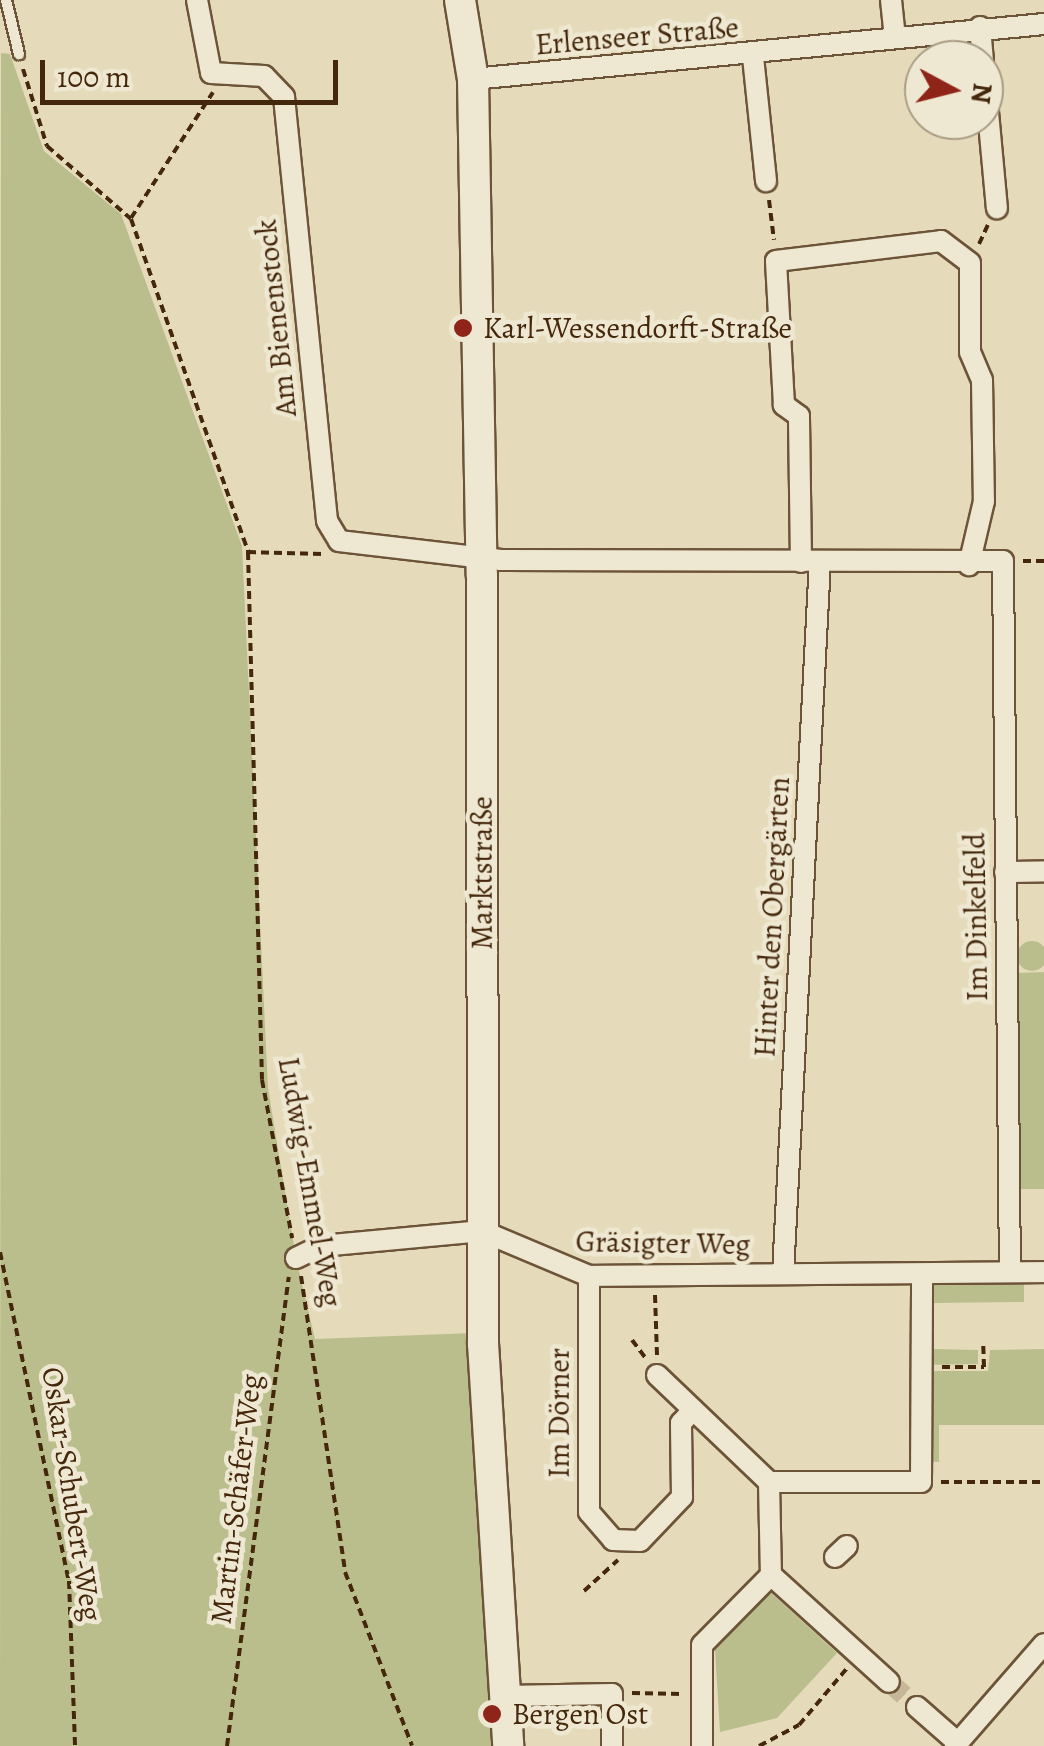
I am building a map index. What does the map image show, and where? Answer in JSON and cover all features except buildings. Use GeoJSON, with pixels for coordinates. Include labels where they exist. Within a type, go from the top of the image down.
{"type":"FeatureCollection","features":[{"type":"Feature","properties":{"kind":"street"},"geometry":{"type":"LineString","coordinates":[[196,0],[211,73]]}},
{"type":"Feature","properties":{"kind":"street","name":"Marktstraße"},"geometry":{"type":"LineString","coordinates":[[460,0],[472,79],[482,554],[482,1231],[508,1746]]}},
{"type":"Feature","properties":{"kind":"street"},"geometry":{"type":"LineString","coordinates":[[891,0],[895,37]]}},
{"type":"Feature","properties":{"kind":"street","name":"Erlenseer Straße"},"geometry":{"type":"LineString","coordinates":[[472,79],[754,57],[980,27],[1044,24]]}},
{"type":"Feature","properties":{"kind":"street"},"geometry":{"type":"LineString","coordinates":[[980,27],[981,40]]}},
{"type":"Feature","properties":{"kind":"street"},"geometry":{"type":"LineString","coordinates":[[754,57],[766,180]]}},
{"type":"Feature","properties":{"kind":"street","name":"Am Bienenstock"},"geometry":{"type":"LineString","coordinates":[[211,73],[264,76],[284,97],[327,521],[339,541]]}},
{"type":"Feature","properties":{"kind":"street"},"geometry":{"type":"LineString","coordinates":[[991,140],[997,208]]}},
{"type":"Feature","properties":{"kind":"street"},"geometry":{"type":"LineString","coordinates":[[339,541],[482,554],[969,565],[984,500],[970,263],[941,241],[776,261]]}},
{"type":"Feature","properties":{"kind":"street","name":"Hinter den Obergärten"},"geometry":{"type":"LineString","coordinates":[[776,261],[784,405],[799,416],[810,562],[783,1274]]}},
{"type":"Feature","properties":{"kind":"street","name":"Im Dinkelfeld"},"geometry":{"type":"LineString","coordinates":[[969,565],[1003,561],[1010,1272]]}},
{"type":"Feature","properties":{"kind":"street"},"geometry":{"type":"LineString","coordinates":[[1005,872],[1044,871]]}},
{"type":"Feature","properties":{"kind":"street","name":"Gräsigter Weg"},"geometry":{"type":"LineString","coordinates":[[296,1258],[321,1246],[482,1231],[589,1276],[1044,1272]]}},
{"type":"Feature","properties":{"kind":"street"},"geometry":{"type":"LineString","coordinates":[[657,1375],[769,1482],[921,1482],[922,1274]]}},
{"type":"Feature","properties":{"kind":"street","name":"Im Dörner"},"geometry":{"type":"LineString","coordinates":[[589,1276],[589,1512],[618,1540]]}},
{"type":"Feature","properties":{"kind":"street"},"geometry":{"type":"LineString","coordinates":[[618,1540],[640,1541],[682,1497],[681,1423],[693,1410]]}},
{"type":"Feature","properties":{"kind":"street"},"geometry":{"type":"LineString","coordinates":[[769,1482],[771,1575],[889,1682]]}},
{"type":"Feature","properties":{"kind":"street"},"geometry":{"type":"LineString","coordinates":[[702,1746],[702,1645],[771,1575]]}},
{"type":"Feature","properties":{"kind":"street"},"geometry":{"type":"LineString","coordinates":[[917,1707],[957,1744],[1044,1644]]}},
{"type":"Feature","properties":{"kind":"street"},"geometry":{"type":"LineString","coordinates":[[505,1696],[612,1694],[612,1746]]}},
{"type":"Feature","properties":{"kind":"lane"},"geometry":{"type":"LineString","coordinates":[[6,0],[19,54]]}},
{"type":"Feature","properties":{"kind":"path"},"geometry":{"type":"LineString","coordinates":[[19,54],[47,146],[131,218],[214,95],[211,73]]}},
{"type":"Feature","properties":{"kind":"path"},"geometry":{"type":"LineString","coordinates":[[766,180],[776,261]]}},
{"type":"Feature","properties":{"kind":"path"},"geometry":{"type":"LineString","coordinates":[[970,263],[997,208]]}},
{"type":"Feature","properties":{"kind":"path","name":"Ludwig-Emmel-Weg"},"geometry":{"type":"LineString","coordinates":[[131,218],[248,552],[262,1080],[296,1258],[345,1572],[412,1746]]}},
{"type":"Feature","properties":{"kind":"path"},"geometry":{"type":"LineString","coordinates":[[248,552],[326,554],[339,541]]}},
{"type":"Feature","properties":{"kind":"path","name":"Oskar-Schubert-Weg"},"geometry":{"type":"LineString","coordinates":[[0,1252],[68,1581],[76,1746]]}},
{"type":"Feature","properties":{"kind":"path","name":"Martin-Schäfer-Weg"},"geometry":{"type":"LineString","coordinates":[[227,1746],[281,1307],[296,1258]]}},
{"type":"Feature","properties":{"kind":"path"},"geometry":{"type":"LineString","coordinates":[[654,1276],[657,1375]]}},
{"type":"Feature","properties":{"kind":"path"},"geometry":{"type":"LineString","coordinates":[[921,1367],[984,1367],[984,1343]]}},
{"type":"Feature","properties":{"kind":"path"},"geometry":{"type":"LineString","coordinates":[[921,1482],[1044,1482]]}},
{"type":"Feature","properties":{"kind":"path"},"geometry":{"type":"LineString","coordinates":[[584,1591],[618,1563],[618,1540]]}},
{"type":"Feature","properties":{"kind":"path"},"geometry":{"type":"LineString","coordinates":[[759,1746],[799,1725],[858,1656]]}},
{"type":"Feature","properties":{"kind":"path"},"geometry":{"type":"LineString","coordinates":[[612,1694],[702,1694]]}},
{"type":"Feature","properties":{"kind":"green space"},"geometry":{"type":"Polygon","coordinates":[[[1,53],[10,54],[44,151],[121,214],[242,546],[268,1088],[296,1258],[315,1339],[473,1333],[504,1746],[0,1746],[1,53]]]}},
{"type":"Feature","properties":{"kind":"green space"},"geometry":{"type":"Polygon","coordinates":[[[1032,941],[1043,945],[1047,956],[1043,967],[1032,971],[1021,967],[1017,956],[1021,945],[1032,941]]]}},
{"type":"Feature","properties":{"kind":"green space"},"geometry":{"type":"Polygon","coordinates":[[[1044,972],[1044,1189],[1019,1189],[1015,973],[1044,972]]]}},
{"type":"Feature","properties":{"kind":"green space"},"geometry":{"type":"Polygon","coordinates":[[[924,1282],[1024,1282],[1024,1302],[933,1303],[934,1349],[978,1350],[978,1364],[924,1365],[924,1282]]]}},
{"type":"Feature","properties":{"kind":"green space"},"geometry":{"type":"Polygon","coordinates":[[[1044,1349],[1044,1425],[939,1425],[939,1462],[926,1461],[927,1371],[988,1371],[990,1350],[1044,1349]]]}},
{"type":"Feature","properties":{"kind":"green space"},"geometry":{"type":"Polygon","coordinates":[[[770,1592],[837,1653],[777,1718],[720,1732],[715,1650],[770,1592]]]}},
{"type":"Feature","properties":{"kind":"tunnel"},"geometry":{"type":"LineString","coordinates":[[889,1682],[917,1707]]}},
{"type":"Feature","properties":{"kind":"place","name":"Karl-Wessendorft-Straße"},"geometry":{"type":"Point","coordinates":[463,328]}},
{"type":"Feature","properties":{"kind":"place","name":"Bergen Ost"},"geometry":{"type":"Point","coordinates":[492,1714]}}]}
